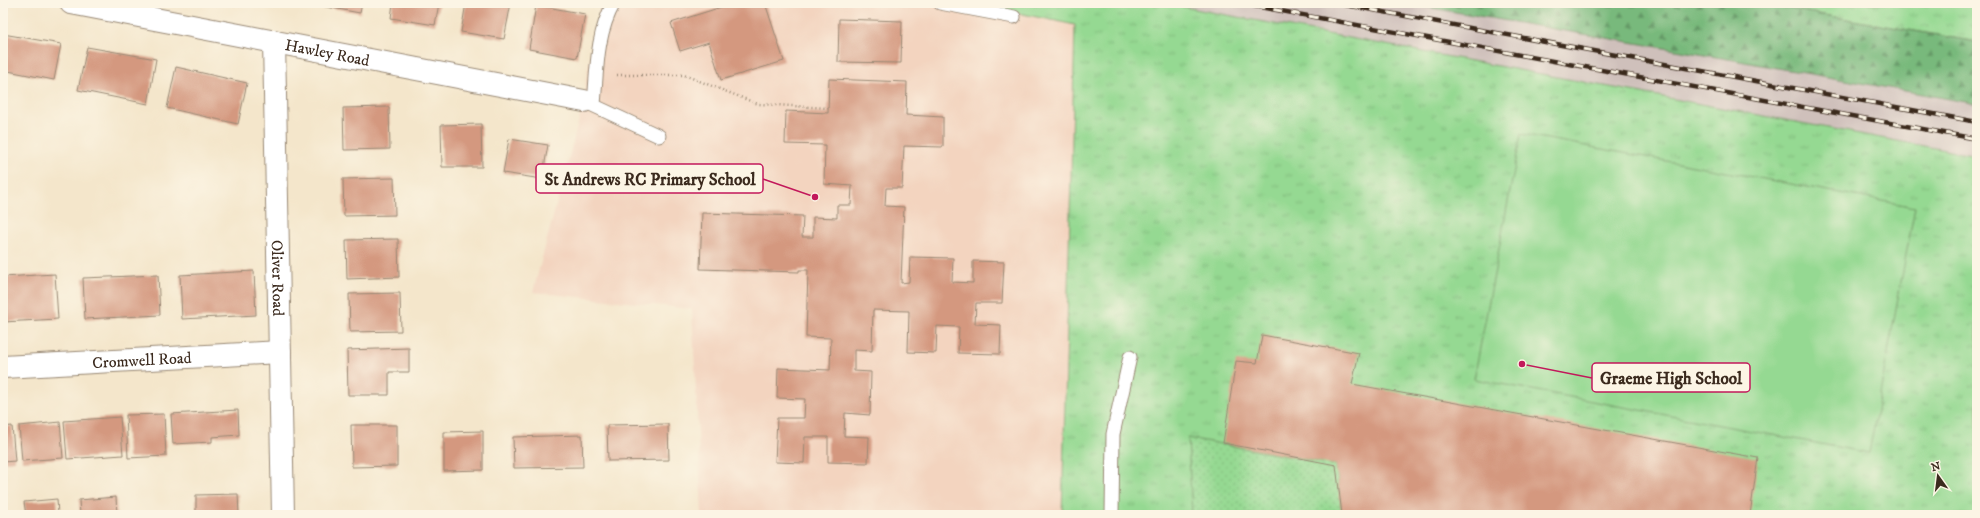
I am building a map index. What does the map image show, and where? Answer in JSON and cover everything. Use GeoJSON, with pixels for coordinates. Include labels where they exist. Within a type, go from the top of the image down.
{"type":"FeatureCollection","features":[{"type":"Feature","properties":{"kind":"street","name":"Hawley Road"},"geometry":{"type":"LineString","coordinates":[[71,3],[589,103]]}},
{"type":"Feature","properties":{"kind":"street","name":"Oliver Road"},"geometry":{"type":"LineString","coordinates":[[274,41],[283,515]]}},
{"type":"Feature","properties":{"kind":"street","name":"Cromwell Road"},"geometry":{"type":"LineString","coordinates":[[3,367],[280,352]]}},
{"type":"Feature","properties":{"kind":"lane"},"geometry":{"type":"LineString","coordinates":[[614,3],[608,14],[599,42],[596,75],[589,103],[659,136]]}},
{"type":"Feature","properties":{"kind":"lane"},"geometry":{"type":"LineString","coordinates":[[940,3],[1014,17]]}},
{"type":"Feature","properties":{"kind":"lane"},"geometry":{"type":"LineString","coordinates":[[1112,515],[1112,434],[1130,357]]}},
{"type":"Feature","properties":{"kind":"path"},"geometry":{"type":"LineString","coordinates":[[596,75],[684,74],[758,104],[828,108]]}},
{"type":"Feature","properties":{"kind":"shaded area"},"geometry":{"type":"Polygon","coordinates":[[[601,3],[970,3],[1075,25],[1977,515],[1072,147],[1062,515],[702,515],[692,309],[533,292],[584,101],[586,81],[601,3]]]}},
{"type":"Feature","properties":{"kind":"shaded area"},"geometry":{"type":"Polygon","coordinates":[[[970,3],[1756,3],[1977,42],[1977,213],[970,3]]]}},
{"type":"Feature","properties":{"kind":"green space"},"geometry":{"type":"Polygon","coordinates":[[[970,3],[1163,3],[1977,156],[1977,515],[1062,515],[1075,25],[970,3]]]}},
{"type":"Feature","properties":{"kind":"green space"},"geometry":{"type":"Polygon","coordinates":[[[1403,3],[1756,3],[1977,42],[1977,104],[1728,59],[1403,3]]]}},
{"type":"Feature","properties":{"kind":"green space"},"geometry":{"type":"Polygon","coordinates":[[[1756,3],[1977,3],[1977,42],[1756,3]]]}},
{"type":"Feature","properties":{"kind":"green space"},"geometry":{"type":"Polygon","coordinates":[[[1521,134],[1915,207],[1869,453],[1474,379],[1521,134]]]}},
{"type":"Feature","properties":{"kind":"green space"},"geometry":{"type":"Polygon","coordinates":[[[1188,438],[1336,465],[1342,515],[1192,515],[1188,438]]]}},
{"type":"Feature","properties":{"kind":"building"},"geometry":{"type":"Polygon","coordinates":[[[304,3],[362,3],[360,13],[304,3]]]}},
{"type":"Feature","properties":{"kind":"building"},"geometry":{"type":"Polygon","coordinates":[[[393,3],[439,3],[435,25],[391,18],[393,3]]]}},
{"type":"Feature","properties":{"kind":"building"},"geometry":{"type":"Polygon","coordinates":[[[466,3],[511,3],[504,39],[461,32],[466,3]]]}},
{"type":"Feature","properties":{"kind":"building"},"geometry":{"type":"Polygon","coordinates":[[[734,3],[765,3],[784,61],[721,80],[709,42],[680,51],[671,23],[734,3]]]}},
{"type":"Feature","properties":{"kind":"building"},"geometry":{"type":"Polygon","coordinates":[[[536,5],[585,14],[577,58],[529,49],[536,5]]]}},
{"type":"Feature","properties":{"kind":"building"},"geometry":{"type":"Polygon","coordinates":[[[839,19],[902,21],[901,63],[838,62],[839,19]]]}},
{"type":"Feature","properties":{"kind":"building"},"geometry":{"type":"Polygon","coordinates":[[[3,34],[61,44],[54,80],[3,70],[3,34]]]}},
{"type":"Feature","properties":{"kind":"building"},"geometry":{"type":"Polygon","coordinates":[[[87,47],[156,59],[148,104],[78,90],[87,47]]]}},
{"type":"Feature","properties":{"kind":"building"},"geometry":{"type":"Polygon","coordinates":[[[176,67],[247,83],[238,124],[167,108],[176,67]]]}},
{"type":"Feature","properties":{"kind":"building"},"geometry":{"type":"Polygon","coordinates":[[[829,79],[907,82],[906,115],[943,117],[943,147],[904,146],[902,188],[886,188],[885,206],[904,207],[901,283],[909,282],[910,257],[953,258],[952,282],[973,283],[973,261],[1004,262],[1002,303],[976,303],[975,324],[1001,325],[1000,354],[958,353],[959,327],[937,326],[936,353],[908,352],[909,311],[873,310],[872,351],[854,350],[854,371],[871,372],[870,415],[845,413],[844,436],[869,437],[868,463],[828,462],[828,437],[805,437],[804,463],[775,462],[777,418],[804,418],[805,399],[777,398],[778,368],[830,370],[831,338],[806,337],[808,270],[799,270],[799,272],[700,269],[702,213],[803,216],[802,237],[813,237],[813,217],[837,218],[837,205],[851,205],[852,186],[824,184],[825,145],[785,144],[786,111],[828,113],[829,79]]]}},
{"type":"Feature","properties":{"kind":"building"},"geometry":{"type":"Polygon","coordinates":[[[389,107],[390,149],[344,150],[343,108],[389,107]]]}},
{"type":"Feature","properties":{"kind":"building"},"geometry":{"type":"Polygon","coordinates":[[[481,124],[482,167],[442,167],[441,125],[481,124]]]}},
{"type":"Feature","properties":{"kind":"building"},"geometry":{"type":"Polygon","coordinates":[[[509,139],[548,145],[542,179],[503,173],[509,139]]]}},
{"type":"Feature","properties":{"kind":"building"},"geometry":{"type":"Polygon","coordinates":[[[394,178],[395,215],[344,216],[343,179],[394,178]]]}},
{"type":"Feature","properties":{"kind":"building"},"geometry":{"type":"Polygon","coordinates":[[[398,239],[399,277],[347,279],[346,240],[398,239]]]}},
{"type":"Feature","properties":{"kind":"building"},"geometry":{"type":"Polygon","coordinates":[[[254,271],[256,315],[182,319],[180,275],[254,271]]]}},
{"type":"Feature","properties":{"kind":"building"},"geometry":{"type":"Polygon","coordinates":[[[55,274],[58,319],[3,322],[3,277],[55,274]]]}},
{"type":"Feature","properties":{"kind":"building"},"geometry":{"type":"Polygon","coordinates":[[[158,275],[160,315],[85,319],[83,278],[158,275]]]}},
{"type":"Feature","properties":{"kind":"building"},"geometry":{"type":"Polygon","coordinates":[[[400,293],[401,331],[350,332],[349,294],[400,293]]]}},
{"type":"Feature","properties":{"kind":"building"},"geometry":{"type":"Polygon","coordinates":[[[1262,335],[1359,353],[1352,384],[1758,458],[1750,515],[1342,515],[1336,465],[1223,443],[1236,361],[1257,363],[1262,335]]]}},
{"type":"Feature","properties":{"kind":"building"},"geometry":{"type":"Polygon","coordinates":[[[409,348],[409,372],[389,372],[389,395],[348,395],[347,350],[409,348]]]}},
{"type":"Feature","properties":{"kind":"building"},"geometry":{"type":"Polygon","coordinates":[[[238,410],[239,435],[212,437],[212,442],[173,444],[171,414],[238,410]]]}},
{"type":"Feature","properties":{"kind":"building"},"geometry":{"type":"Polygon","coordinates":[[[164,414],[166,456],[128,458],[126,415],[164,414]]]}},
{"type":"Feature","properties":{"kind":"building"},"geometry":{"type":"Polygon","coordinates":[[[120,417],[123,455],[67,459],[64,421],[120,417]]]}},
{"type":"Feature","properties":{"kind":"building"},"geometry":{"type":"Polygon","coordinates":[[[60,422],[63,458],[22,461],[19,426],[60,422]]]}},
{"type":"Feature","properties":{"kind":"building"},"geometry":{"type":"Polygon","coordinates":[[[668,424],[669,460],[608,461],[607,425],[668,424]]]}},
{"type":"Feature","properties":{"kind":"building"},"geometry":{"type":"Polygon","coordinates":[[[351,425],[397,425],[397,466],[352,467],[351,425]]]}},
{"type":"Feature","properties":{"kind":"building"},"geometry":{"type":"Polygon","coordinates":[[[12,426],[15,461],[3,462],[3,427],[12,426]]]}},
{"type":"Feature","properties":{"kind":"building"},"geometry":{"type":"Polygon","coordinates":[[[483,431],[483,470],[444,471],[444,432],[483,431]]]}},
{"type":"Feature","properties":{"kind":"building"},"geometry":{"type":"Polygon","coordinates":[[[582,435],[583,467],[514,468],[513,437],[582,435]]]}},
{"type":"Feature","properties":{"kind":"building"},"geometry":{"type":"Polygon","coordinates":[[[238,494],[239,515],[196,515],[196,495],[238,494]]]}},
{"type":"Feature","properties":{"kind":"building"},"geometry":{"type":"Polygon","coordinates":[[[116,497],[117,515],[80,515],[79,500],[116,497]]]}},
{"type":"Feature","properties":{"kind":"building"},"geometry":{"type":"Polygon","coordinates":[[[57,499],[58,515],[26,515],[24,502],[57,499]]]}},
{"type":"Feature","properties":{"kind":"railway"},"geometry":{"type":"LineString","coordinates":[[1238,3],[1977,139]]}},
{"type":"Feature","properties":{"kind":"railway"},"geometry":{"type":"LineString","coordinates":[[1335,3],[1977,122]]}},
{"type":"Feature","properties":{"kind":"place","name":"St Andrews RC Primary School"},"geometry":{"type":"Point","coordinates":[815,197]}},
{"type":"Feature","properties":{"kind":"place","name":"Graeme High School"},"geometry":{"type":"Point","coordinates":[1522,364]}}]}
